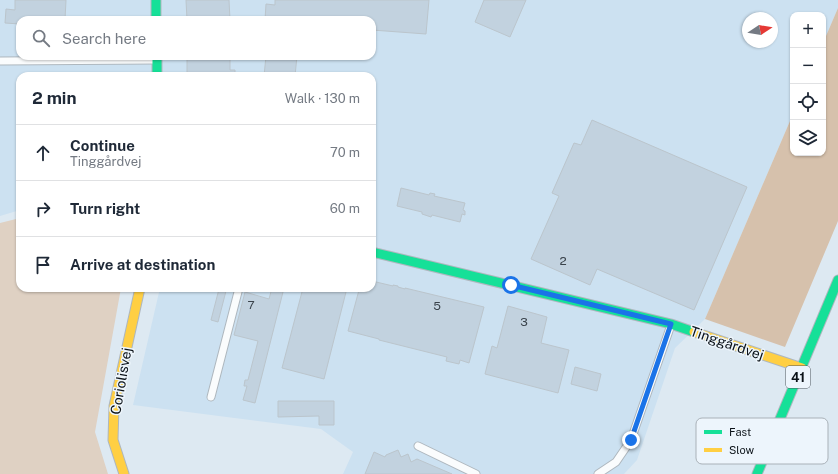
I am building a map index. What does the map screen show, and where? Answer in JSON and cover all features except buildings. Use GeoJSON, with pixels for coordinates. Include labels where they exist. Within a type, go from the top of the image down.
{"type":"FeatureCollection","features":[{"type":"Feature","properties":{"kind":"street"},"geometry":{"type":"LineString","coordinates":[[156,0],[156,16]]}},
{"type":"Feature","properties":{"kind":"street"},"geometry":{"type":"LineString","coordinates":[[157,60],[157,72]]}},
{"type":"Feature","properties":{"kind":"street","name":"Tinggårdvej"},"geometry":{"type":"LineString","coordinates":[[376,253],[671,324],[802,368]]}},
{"type":"Feature","properties":{"kind":"street","name":"41"},"geometry":{"type":"LineString","coordinates":[[781,418],[838,280]]}},
{"type":"Feature","properties":{"kind":"street","name":"Coriolisvej"},"geometry":{"type":"LineString","coordinates":[[124,474],[113,440],[114,406],[139,292]]}},
{"type":"Feature","properties":{"kind":"street","name":"41"},"geometry":{"type":"LineString","coordinates":[[757,474],[761,464]]}},
{"type":"Feature","properties":{"kind":"lane"},"geometry":{"type":"LineString","coordinates":[[0,61],[52,60]]}},
{"type":"Feature","properties":{"kind":"lane"},"geometry":{"type":"LineString","coordinates":[[211,397],[238,292]]}},
{"type":"Feature","properties":{"kind":"lane"},"geometry":{"type":"LineString","coordinates":[[598,474],[616,462],[631,440],[671,324]]}},
{"type":"Feature","properties":{"kind":"lane"},"geometry":{"type":"LineString","coordinates":[[418,446],[476,474]]}},
{"type":"Feature","properties":{"kind":"shaded area"},"geometry":{"type":"Polygon","coordinates":[[[0,0],[838,0],[838,8],[826,36],[826,12],[790,12],[790,121],[705,319],[675,348],[637,460],[624,474],[343,474],[353,452],[321,429],[133,405],[159,292],[376,292],[376,72],[16,72],[16,211],[0,216],[0,0]]]}},
{"type":"Feature","properties":{"kind":"shaded area"},"geometry":{"type":"Polygon","coordinates":[[[838,8],[838,221],[785,347],[705,319],[790,121],[790,156],[826,156],[826,36],[838,8]]]}},
{"type":"Feature","properties":{"kind":"shaded area"},"geometry":{"type":"Polygon","coordinates":[[[16,219],[16,292],[120,292],[95,432],[108,474],[0,474],[0,223],[16,219]]]}},
{"type":"Feature","properties":{"kind":"traffic: fast"},"geometry":{"type":"LineString","coordinates":[[156,0],[156,16]]}},
{"type":"Feature","properties":{"kind":"traffic: fast"},"geometry":{"type":"LineString","coordinates":[[157,60],[157,72]]}},
{"type":"Feature","properties":{"kind":"traffic: fast"},"geometry":{"type":"LineString","coordinates":[[376,253],[671,324],[694,332]]}},
{"type":"Feature","properties":{"kind":"traffic: fast"},"geometry":{"type":"LineString","coordinates":[[780,418],[838,280]]}},
{"type":"Feature","properties":{"kind":"traffic: fast"},"geometry":{"type":"LineString","coordinates":[[757,474],[761,464]]}},
{"type":"Feature","properties":{"kind":"traffic: slow"},"geometry":{"type":"LineString","coordinates":[[124,474],[113,440],[114,406],[139,292]]}},
{"type":"Feature","properties":{"kind":"traffic: slow"},"geometry":{"type":"LineString","coordinates":[[694,332],[802,368]]}},
{"type":"Feature","properties":{"kind":"route"},"geometry":{"type":"LineString","coordinates":[[511,285],[671,324],[631,440]]}}]}
